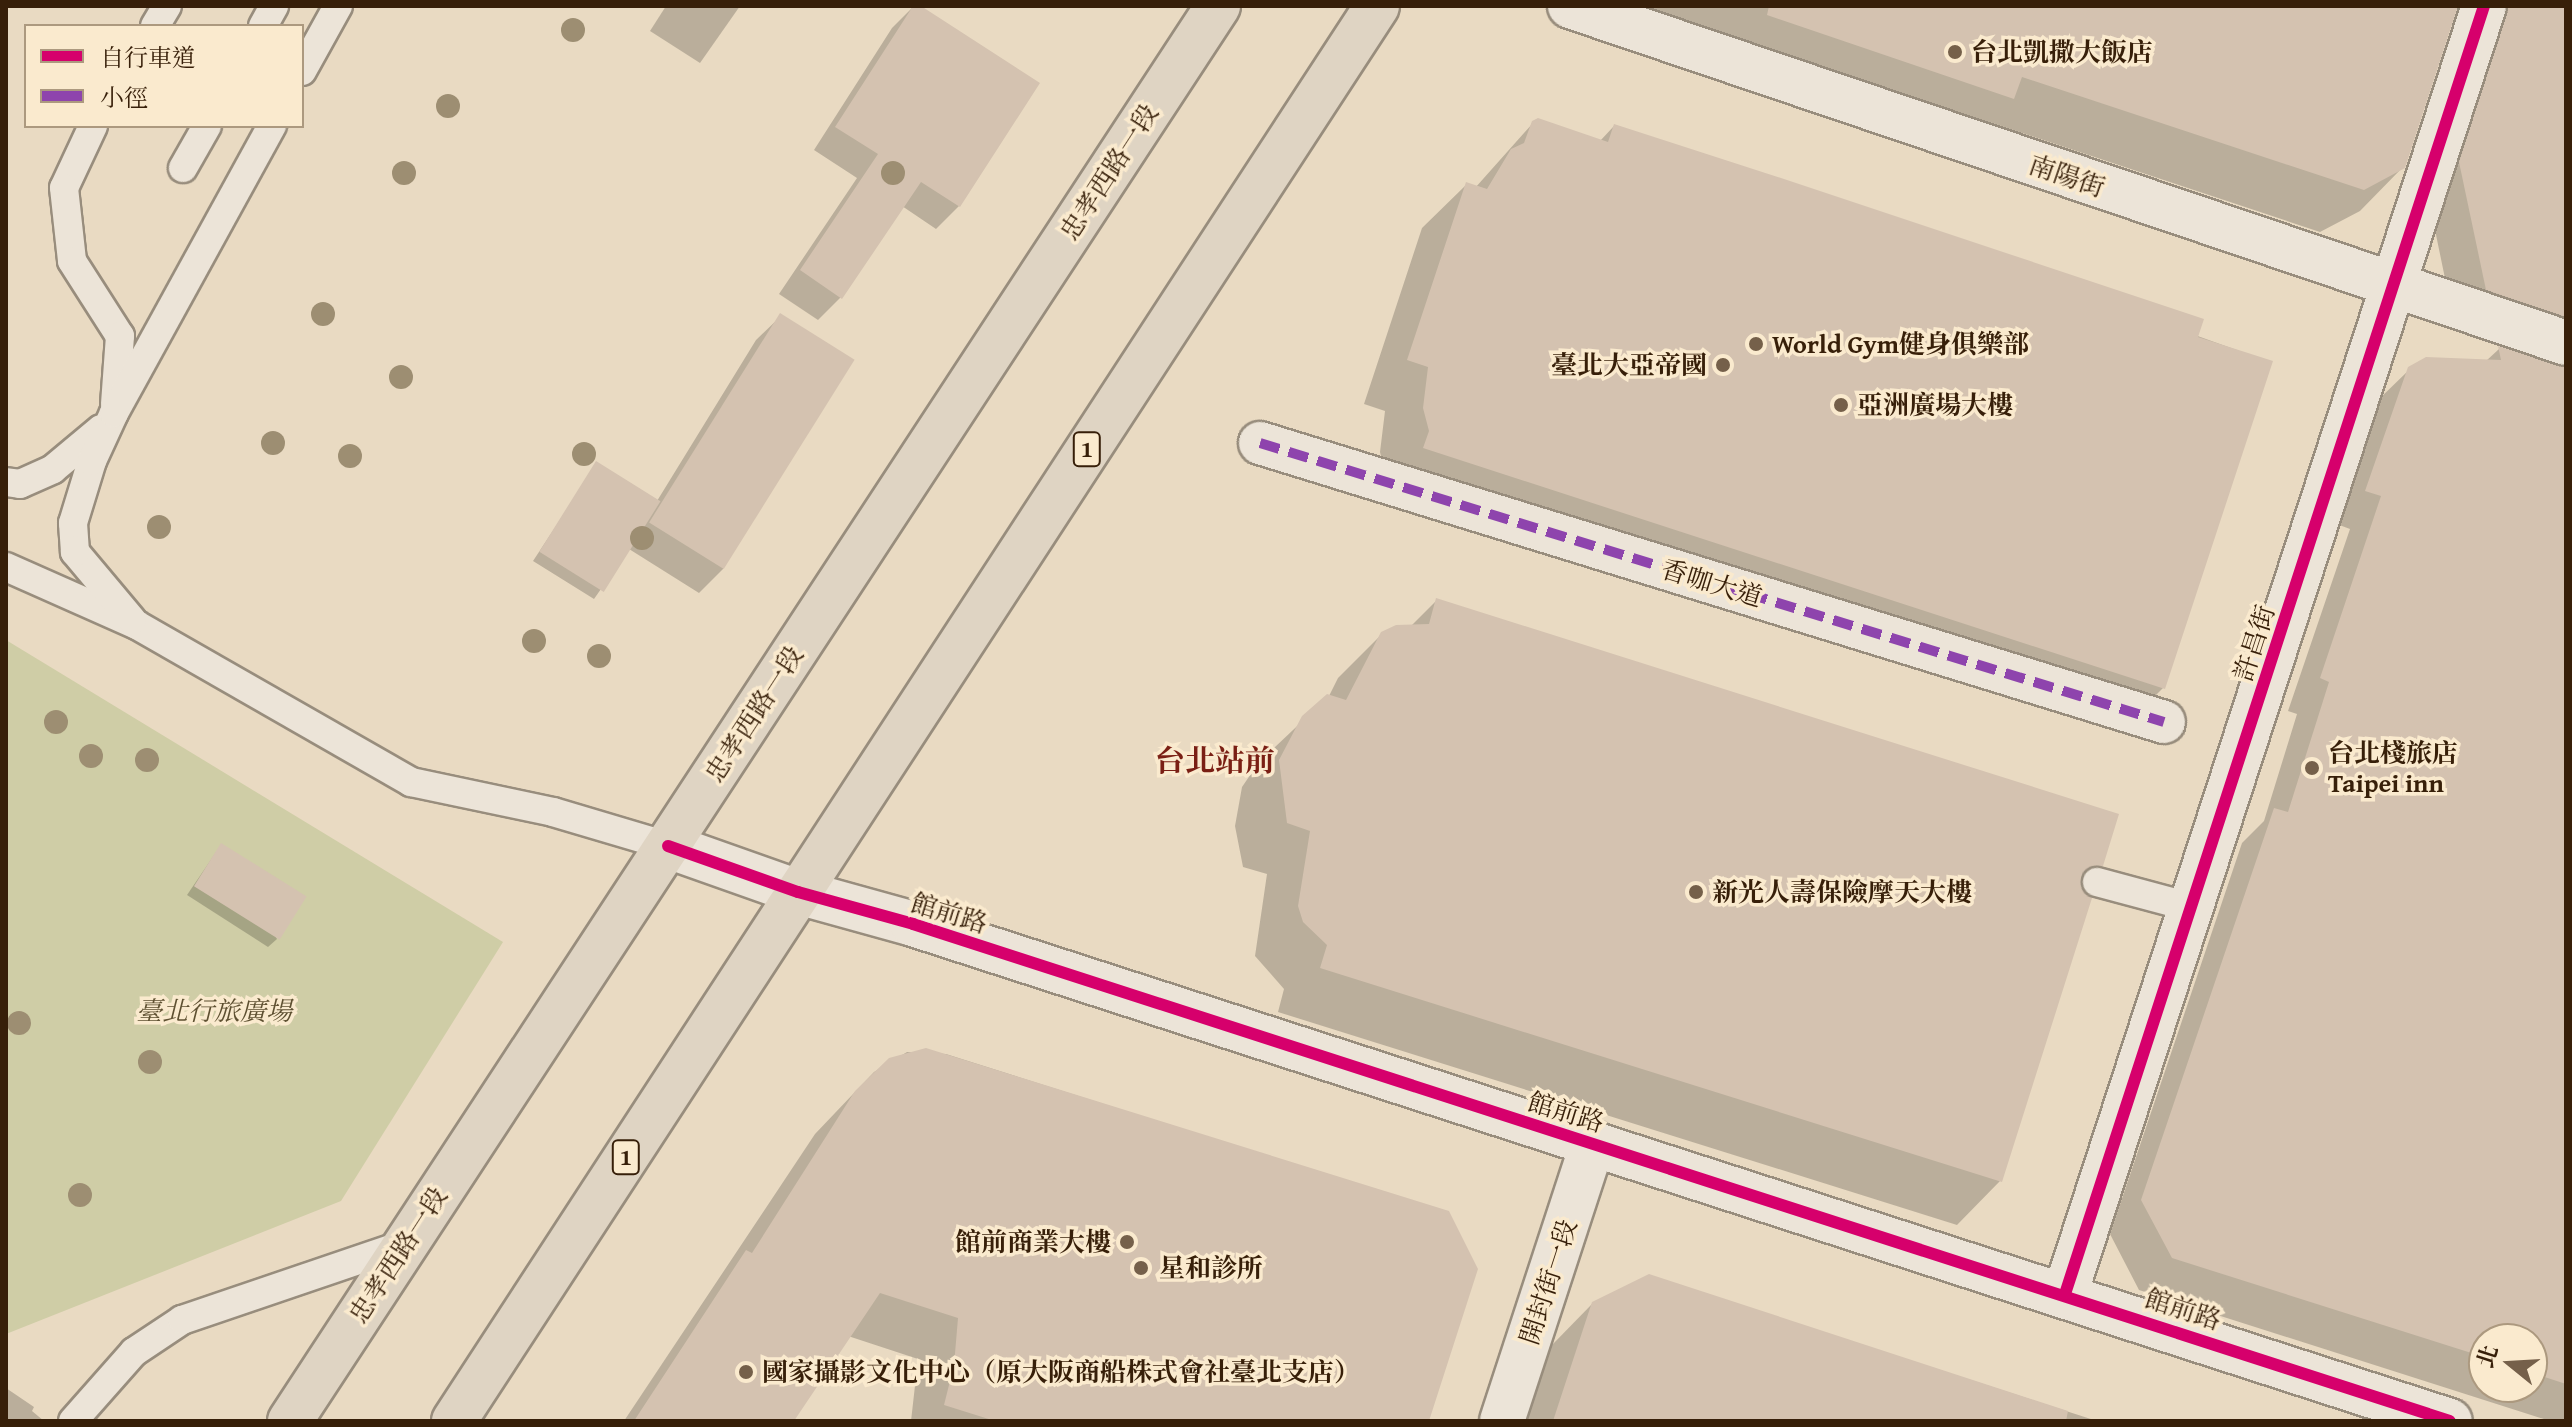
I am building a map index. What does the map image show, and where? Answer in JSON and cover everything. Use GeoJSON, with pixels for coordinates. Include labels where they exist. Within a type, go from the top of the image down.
{"type":"FeatureCollection","features":[{"type":"Feature","properties":{"kind":"main road","name":"忠孝西路一段"},"geometry":{"type":"LineString","coordinates":[[290,1421],[1218,6]]}},
{"type":"Feature","properties":{"kind":"main road","name":"1"},"geometry":{"type":"LineString","coordinates":[[454,1421],[1377,6]]}},
{"type":"Feature","properties":{"kind":"street","name":"南陽街"},"geometry":{"type":"LineString","coordinates":[[1570,6],[2566,343]]}},
{"type":"Feature","properties":{"kind":"street","name":"許昌街"},"geometry":{"type":"LineString","coordinates":[[2065,1294],[2484,6]]}},
{"type":"Feature","properties":{"kind":"street","name":"香咖大道"},"geometry":{"type":"LineString","coordinates":[[1260,443],[2164,722]]}},
{"type":"Feature","properties":{"kind":"street","name":"館前路"},"geometry":{"type":"LineString","coordinates":[[668,846],[798,892],[2065,1294],[2430,1418]]}},
{"type":"Feature","properties":{"kind":"street","name":"開封街一段"},"geometry":{"type":"LineString","coordinates":[[1502,1421],[1593,1143]]}},
{"type":"Feature","properties":{"kind":"lane"},"geometry":{"type":"LineString","coordinates":[[156,24],[167,6]]}},
{"type":"Feature","properties":{"kind":"lane"},"geometry":{"type":"LineString","coordinates":[[264,24],[274,6]]}},
{"type":"Feature","properties":{"kind":"lane"},"geometry":{"type":"LineString","coordinates":[[304,67],[338,6]]}},
{"type":"Feature","properties":{"kind":"lane"},"geometry":{"type":"LineString","coordinates":[[6,482],[20,484],[53,469],[114,413],[120,336],[72,261],[64,188],[92,128]]}},
{"type":"Feature","properties":{"kind":"lane"},"geometry":{"type":"LineString","coordinates":[[183,168],[206,128]]}},
{"type":"Feature","properties":{"kind":"lane"},"geometry":{"type":"LineString","coordinates":[[137,625],[75,552],[73,523],[114,413],[271,128]]}},
{"type":"Feature","properties":{"kind":"lane"},"geometry":{"type":"LineString","coordinates":[[6,567],[137,625],[411,782],[553,812],[668,846]]}},
{"type":"Feature","properties":{"kind":"lane"},"geometry":{"type":"LineString","coordinates":[[2097,882],[2190,907]]}},
{"type":"Feature","properties":{"kind":"lane"},"geometry":{"type":"LineString","coordinates":[[73,1421],[134,1352],[182,1320],[405,1244]]}},
{"type":"Feature","properties":{"kind":"green space","name":"臺北行旅廣場"},"geometry":{"type":"Polygon","coordinates":[[[6,640],[503,942],[341,1201],[6,1334],[6,640]]]}},
{"type":"Feature","properties":{"kind":"building"},"geometry":{"type":"Polygon","coordinates":[[[913,6],[921,6],[1040,83],[960,207],[921,182],[842,299],[800,270],[878,154],[835,127],[913,6]]]}},
{"type":"Feature","properties":{"kind":"building"},"geometry":{"type":"Polygon","coordinates":[[[1769,6],[2458,6],[2405,168],[2364,190],[2022,77],[2014,99],[1767,15],[1769,6]]]}},
{"type":"Feature","properties":{"kind":"building"},"geometry":{"type":"Polygon","coordinates":[[[2508,6],[2566,6],[2566,317],[2486,290],[2459,162],[2508,6]]]}},
{"type":"Feature","properties":{"kind":"building","name":"亞洲廣場大樓"},"geometry":{"type":"Polygon","coordinates":[[[1538,118],[1608,142],[1614,124],[1781,178],[2204,319],[2198,337],[2273,361],[2165,689],[1423,448],[1429,431],[1423,408],[1428,367],[1407,360],[1466,182],[1487,189],[1511,149],[1524,143],[1532,121],[1538,118]]]}},
{"type":"Feature","properties":{"kind":"building"},"geometry":{"type":"Polygon","coordinates":[[[780,313],[855,360],[724,569],[649,522],[780,313]]]}},
{"type":"Feature","properties":{"kind":"building"},"geometry":{"type":"Polygon","coordinates":[[[2498,346],[2566,367],[2566,1384],[2548,1378],[2548,1323],[2468,1323],[2468,1352],[2172,1258],[2141,1200],[2274,808],[2288,812],[2329,682],[2320,678],[2381,496],[2365,491],[2408,367],[2426,357],[2501,360],[2498,346]]]}},
{"type":"Feature","properties":{"kind":"building"},"geometry":{"type":"Polygon","coordinates":[[[596,461],[660,501],[604,592],[539,552],[596,461]]]}},
{"type":"Feature","properties":{"kind":"building","name":"新光人壽保險摩天大樓"},"geometry":{"type":"Polygon","coordinates":[[[1436,598],[2119,814],[2103,866],[2092,866],[2081,877],[2081,887],[2092,898],[2002,1182],[1320,968],[1327,945],[1303,922],[1298,906],[1310,831],[1287,823],[1279,760],[1302,716],[1327,694],[1346,700],[1381,632],[1396,625],[1429,624],[1436,598]]]}},
{"type":"Feature","properties":{"kind":"building"},"geometry":{"type":"Polygon","coordinates":[[[221,843],[307,897],[280,940],[194,886],[221,843]]]}},
{"type":"Feature","properties":{"kind":"building"},"geometry":{"type":"Polygon","coordinates":[[[926,1048],[1449,1211],[1478,1269],[1429,1421],[995,1421],[944,1405],[954,1365],[958,1318],[880,1293],[794,1421],[634,1421],[746,1250],[752,1253],[855,1091],[889,1058],[926,1048]]]}},
{"type":"Feature","properties":{"kind":"building"},"geometry":{"type":"Polygon","coordinates":[[[1649,1274],[2068,1411],[2066,1421],[1553,1421],[1592,1302],[1649,1274]]]}},
{"type":"Feature","properties":{"kind":"marked path"},"geometry":{"type":"LineString","coordinates":[[1260,443],[2164,722]]}},
{"type":"Feature","properties":{"kind":"cycle path"},"geometry":{"type":"LineString","coordinates":[[2065,1294],[2484,6]]}},
{"type":"Feature","properties":{"kind":"cycle path"},"geometry":{"type":"LineString","coordinates":[[668,846],[798,892],[913,924],[2450,1421]]}},
{"type":"Feature","properties":{"kind":"place","name":"台北凱撒大飯店"},"geometry":{"type":"Point","coordinates":[1955,52]}},
{"type":"Feature","properties":{"kind":"place","name":"World Gym健身俱樂部"},"geometry":{"type":"Point","coordinates":[1756,344]}},
{"type":"Feature","properties":{"kind":"place","name":"臺北大亞帝國"},"geometry":{"type":"Point","coordinates":[1723,365]}},
{"type":"Feature","properties":{"kind":"place","name":"亞洲廣場大樓"},"geometry":{"type":"Point","coordinates":[1841,405]}},
{"type":"Feature","properties":{"kind":"place","name":"台北棧旅店 Taipei inn"},"geometry":{"type":"Point","coordinates":[2312,768]}},
{"type":"Feature","properties":{"kind":"place","name":"新光人壽保險摩天大樓"},"geometry":{"type":"Point","coordinates":[1696,892]}},
{"type":"Feature","properties":{"kind":"place","name":"館前商業大樓"},"geometry":{"type":"Point","coordinates":[1127,1242]}},
{"type":"Feature","properties":{"kind":"place","name":"星和診所"},"geometry":{"type":"Point","coordinates":[1141,1268]}},
{"type":"Feature","properties":{"kind":"place","name":"國家攝影文化中心（原大阪商船株式會社臺北支店）"},"geometry":{"type":"Point","coordinates":[746,1372]}},
{"type":"Feature","properties":{"kind":"district","name":"台北站前"},"geometry":{"type":"Point","coordinates":[1215,760]}}]}
